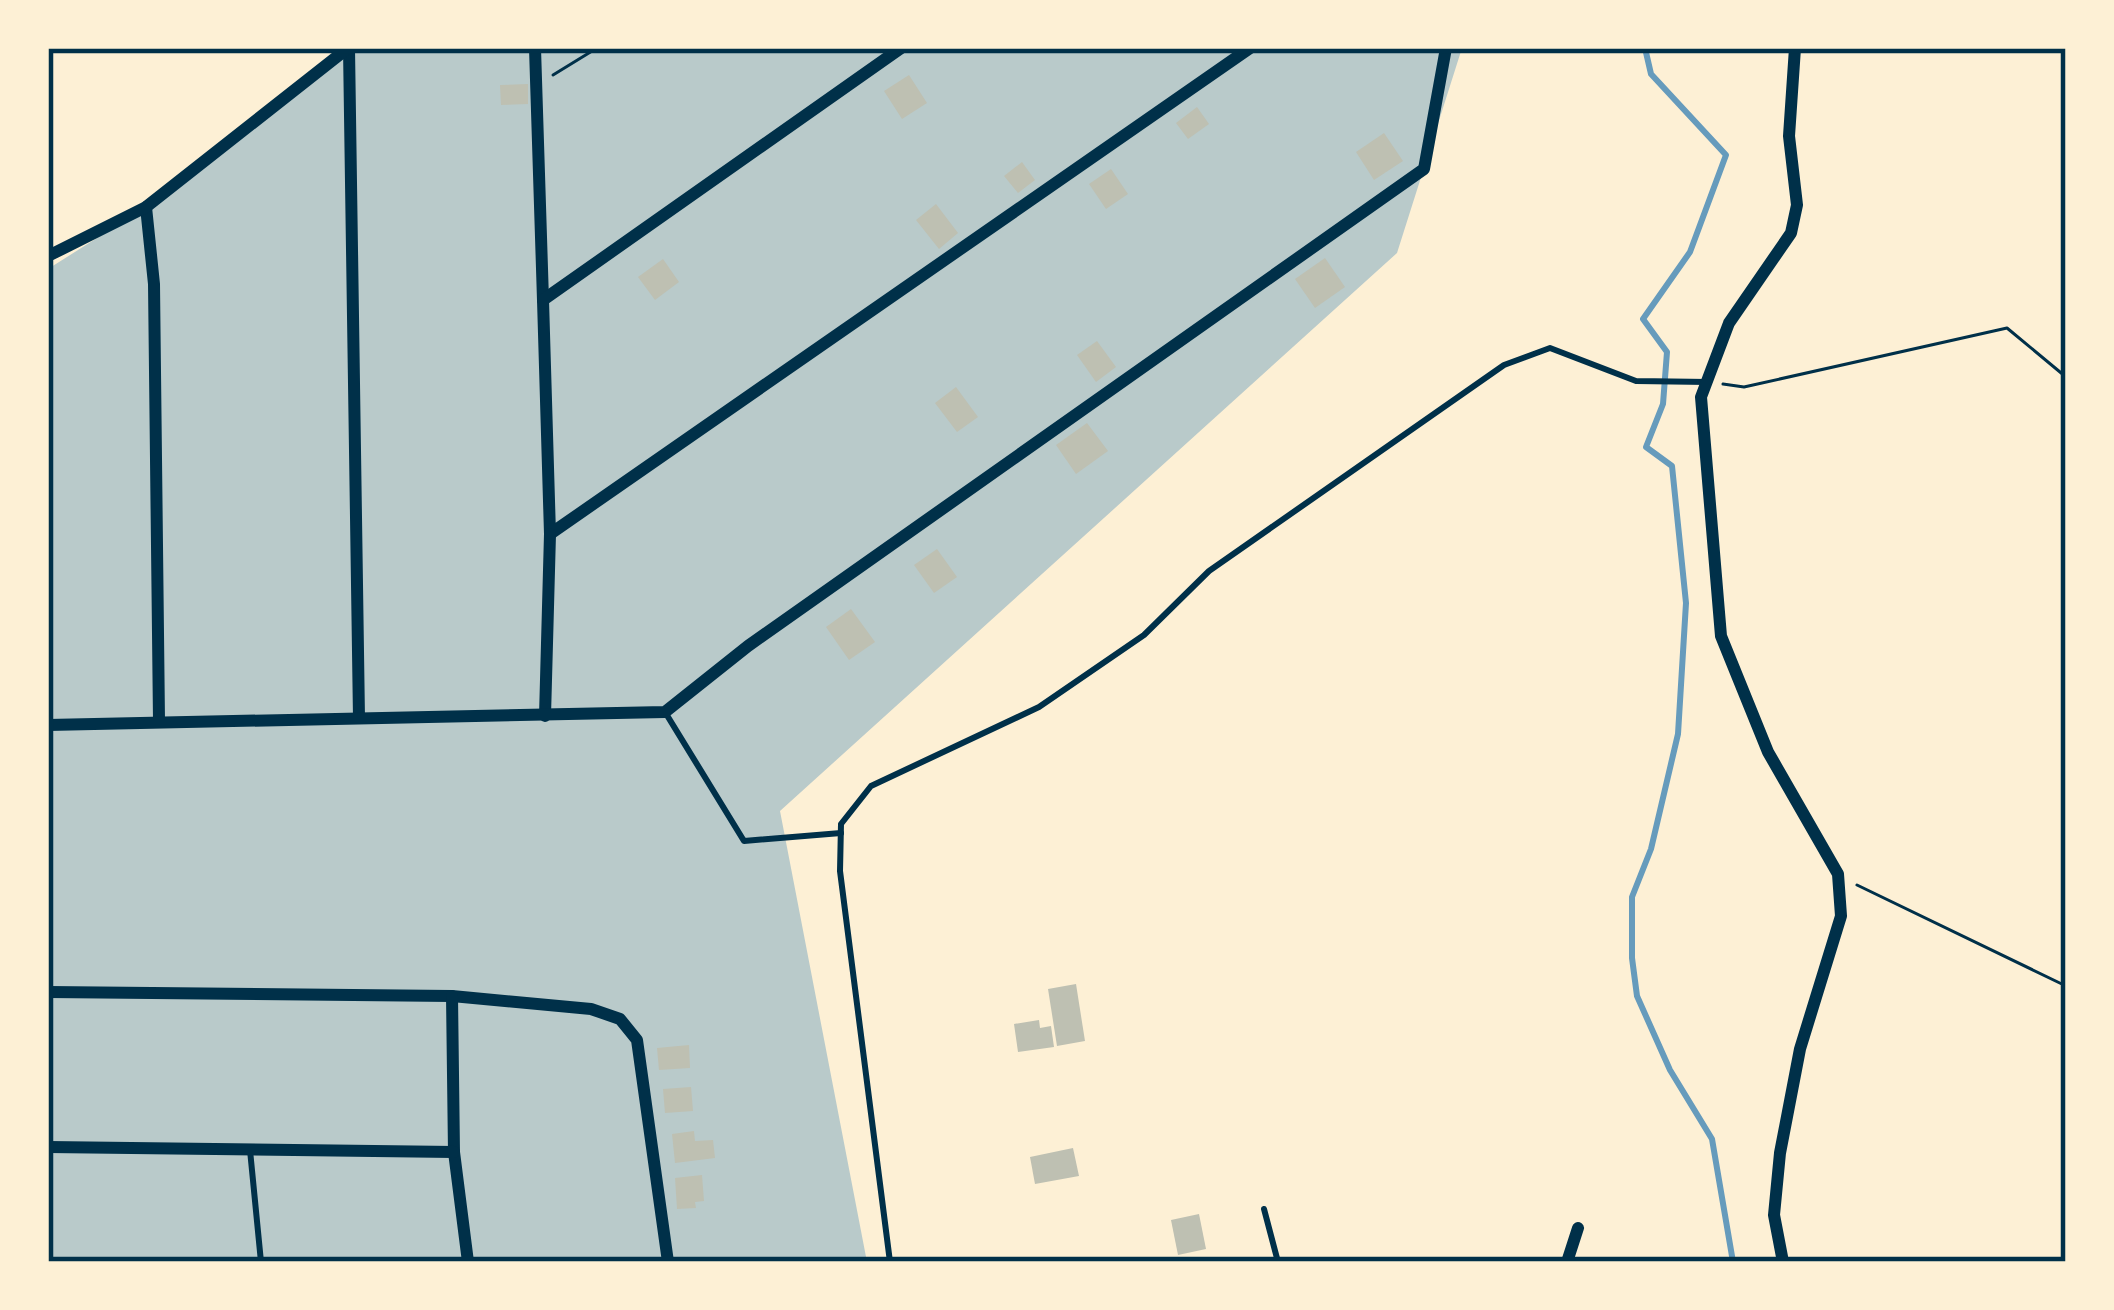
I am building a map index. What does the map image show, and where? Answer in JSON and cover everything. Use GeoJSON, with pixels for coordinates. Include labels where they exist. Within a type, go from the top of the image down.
{"type":"FeatureCollection","features":[{"type":"Feature","properties":{"kind":"street"},"geometry":{"type":"LineString","coordinates":[[48,256],[146,207],[348,48]]}},
{"type":"Feature","properties":{"kind":"street"},"geometry":{"type":"LineString","coordinates":[[348,48],[359,718]]}},
{"type":"Feature","properties":{"kind":"street"},"geometry":{"type":"LineString","coordinates":[[535,48],[550,534],[545,716]]}},
{"type":"Feature","properties":{"kind":"street"},"geometry":{"type":"LineString","coordinates":[[543,300],[901,48]]}},
{"type":"Feature","properties":{"kind":"street"},"geometry":{"type":"LineString","coordinates":[[550,534],[1250,48]]}},
{"type":"Feature","properties":{"kind":"street"},"geometry":{"type":"LineString","coordinates":[[48,725],[665,712],[748,646],[1424,169],[1446,48]]}},
{"type":"Feature","properties":{"kind":"street"},"geometry":{"type":"LineString","coordinates":[[1784,1262],[1774,1215],[1780,1153],[1800,1048],[1840,916],[1838,874],[1768,752],[1721,636],[1701,397],[1729,323],[1791,233],[1797,205],[1790,136],[1795,48]]}},
{"type":"Feature","properties":{"kind":"street"},"geometry":{"type":"LineString","coordinates":[[146,207],[154,284],[159,720]]}},
{"type":"Feature","properties":{"kind":"street"},"geometry":{"type":"LineString","coordinates":[[48,992],[452,996],[591,1009],[620,1019],[637,1040],[668,1262]]}},
{"type":"Feature","properties":{"kind":"street"},"geometry":{"type":"LineString","coordinates":[[452,996],[454,1152],[468,1262]]}},
{"type":"Feature","properties":{"kind":"street"},"geometry":{"type":"LineString","coordinates":[[48,1147],[454,1152]]}},
{"type":"Feature","properties":{"kind":"street"},"geometry":{"type":"LineString","coordinates":[[1567,1262],[1578,1228]]}},
{"type":"Feature","properties":{"kind":"lane"},"geometry":{"type":"LineString","coordinates":[[890,1262],[840,871],[841,824],[871,786],[1039,707],[1144,635],[1209,571],[1504,365],[1550,349],[1636,381],[1709,382]]}},
{"type":"Feature","properties":{"kind":"lane"},"geometry":{"type":"LineString","coordinates":[[665,712],[744,841],[841,833]]}},
{"type":"Feature","properties":{"kind":"lane"},"geometry":{"type":"LineString","coordinates":[[250,1150],[261,1262]]}},
{"type":"Feature","properties":{"kind":"lane"},"geometry":{"type":"LineString","coordinates":[[1264,1209],[1278,1262]]}},
{"type":"Feature","properties":{"kind":"path"},"geometry":{"type":"LineString","coordinates":[[536,85],[597,48]]}},
{"type":"Feature","properties":{"kind":"path"},"geometry":{"type":"LineString","coordinates":[[1709,382],[1744,387],[2007,328],[2066,376]]}},
{"type":"Feature","properties":{"kind":"path"},"geometry":{"type":"LineString","coordinates":[[1838,874],[2066,986]]}},
{"type":"Feature","properties":{"kind":"shaded area"},"geometry":{"type":"Polygon","coordinates":[[[348,48],[1462,48],[1397,253],[780,811],[867,1262],[48,1262],[48,269],[146,207],[348,48]]]}},
{"type":"Feature","properties":{"kind":"building"},"geometry":{"type":"Polygon","coordinates":[[[909,75],[927,103],[902,119],[884,91],[909,75]]]}},
{"type":"Feature","properties":{"kind":"building"},"geometry":{"type":"Polygon","coordinates":[[[528,84],[528,104],[501,105],[500,85],[528,84]]]}},
{"type":"Feature","properties":{"kind":"building"},"geometry":{"type":"Polygon","coordinates":[[[1197,107],[1209,124],[1188,139],[1176,123],[1197,107]]]}},
{"type":"Feature","properties":{"kind":"building"},"geometry":{"type":"Polygon","coordinates":[[[1384,133],[1403,161],[1374,180],[1356,152],[1384,133]]]}},
{"type":"Feature","properties":{"kind":"building"},"geometry":{"type":"Polygon","coordinates":[[[1022,162],[1035,180],[1018,193],[1004,176],[1022,162]]]}},
{"type":"Feature","properties":{"kind":"building"},"geometry":{"type":"Polygon","coordinates":[[[1111,169],[1128,194],[1106,209],[1089,184],[1111,169]]]}},
{"type":"Feature","properties":{"kind":"building"},"geometry":{"type":"Polygon","coordinates":[[[936,204],[958,233],[939,249],[916,220],[936,204]]]}},
{"type":"Feature","properties":{"kind":"building"},"geometry":{"type":"Polygon","coordinates":[[[1325,258],[1345,287],[1315,308],[1295,279],[1325,258]]]}},
{"type":"Feature","properties":{"kind":"building"},"geometry":{"type":"Polygon","coordinates":[[[663,259],[679,282],[655,300],[638,277],[663,259]]]}},
{"type":"Feature","properties":{"kind":"building"},"geometry":{"type":"Polygon","coordinates":[[[1097,341],[1116,367],[1096,382],[1077,355],[1097,341]]]}},
{"type":"Feature","properties":{"kind":"building"},"geometry":{"type":"Polygon","coordinates":[[[956,387],[978,417],[957,432],[935,403],[956,387]]]}},
{"type":"Feature","properties":{"kind":"building"},"geometry":{"type":"Polygon","coordinates":[[[1087,423],[1108,451],[1076,474],[1056,445],[1087,423]]]}},
{"type":"Feature","properties":{"kind":"building"},"geometry":{"type":"Polygon","coordinates":[[[937,549],[957,577],[934,593],[914,565],[937,549]]]}},
{"type":"Feature","properties":{"kind":"building"},"geometry":{"type":"Polygon","coordinates":[[[851,609],[875,642],[849,660],[826,627],[851,609]]]}},
{"type":"Feature","properties":{"kind":"building"},"geometry":{"type":"Polygon","coordinates":[[[1076,984],[1085,1041],[1057,1046],[1048,989],[1076,984]]]}},
{"type":"Feature","properties":{"kind":"building"},"geometry":{"type":"Polygon","coordinates":[[[1039,1020],[1040,1028],[1051,1026],[1054,1047],[1018,1052],[1014,1024],[1039,1020]]]}},
{"type":"Feature","properties":{"kind":"building"},"geometry":{"type":"Polygon","coordinates":[[[689,1045],[690,1068],[659,1070],[657,1048],[689,1045]]]}},
{"type":"Feature","properties":{"kind":"building"},"geometry":{"type":"Polygon","coordinates":[[[691,1087],[693,1111],[665,1113],[663,1089],[691,1087]]]}},
{"type":"Feature","properties":{"kind":"building"},"geometry":{"type":"Polygon","coordinates":[[[694,1131],[695,1141],[713,1140],[715,1158],[675,1163],[672,1134],[694,1131]]]}},
{"type":"Feature","properties":{"kind":"building"},"geometry":{"type":"Polygon","coordinates":[[[1073,1148],[1079,1176],[1035,1184],[1030,1157],[1073,1148]]]}},
{"type":"Feature","properties":{"kind":"building"},"geometry":{"type":"Polygon","coordinates":[[[702,1175],[704,1201],[695,1202],[696,1208],[677,1209],[675,1178],[702,1175]]]}},
{"type":"Feature","properties":{"kind":"building"},"geometry":{"type":"Polygon","coordinates":[[[1199,1214],[1206,1249],[1178,1255],[1171,1220],[1199,1214]]]}},
{"type":"Feature","properties":{"kind":"waterway"},"geometry":{"type":"LineString","coordinates":[[1645,48],[1651,74],[1726,155],[1690,252],[1643,319],[1667,352],[1663,404],[1646,447],[1672,466],[1686,603],[1678,734],[1651,849],[1632,897],[1632,958],[1637,996],[1670,1070],[1712,1139],[1733,1262]]}}]}
